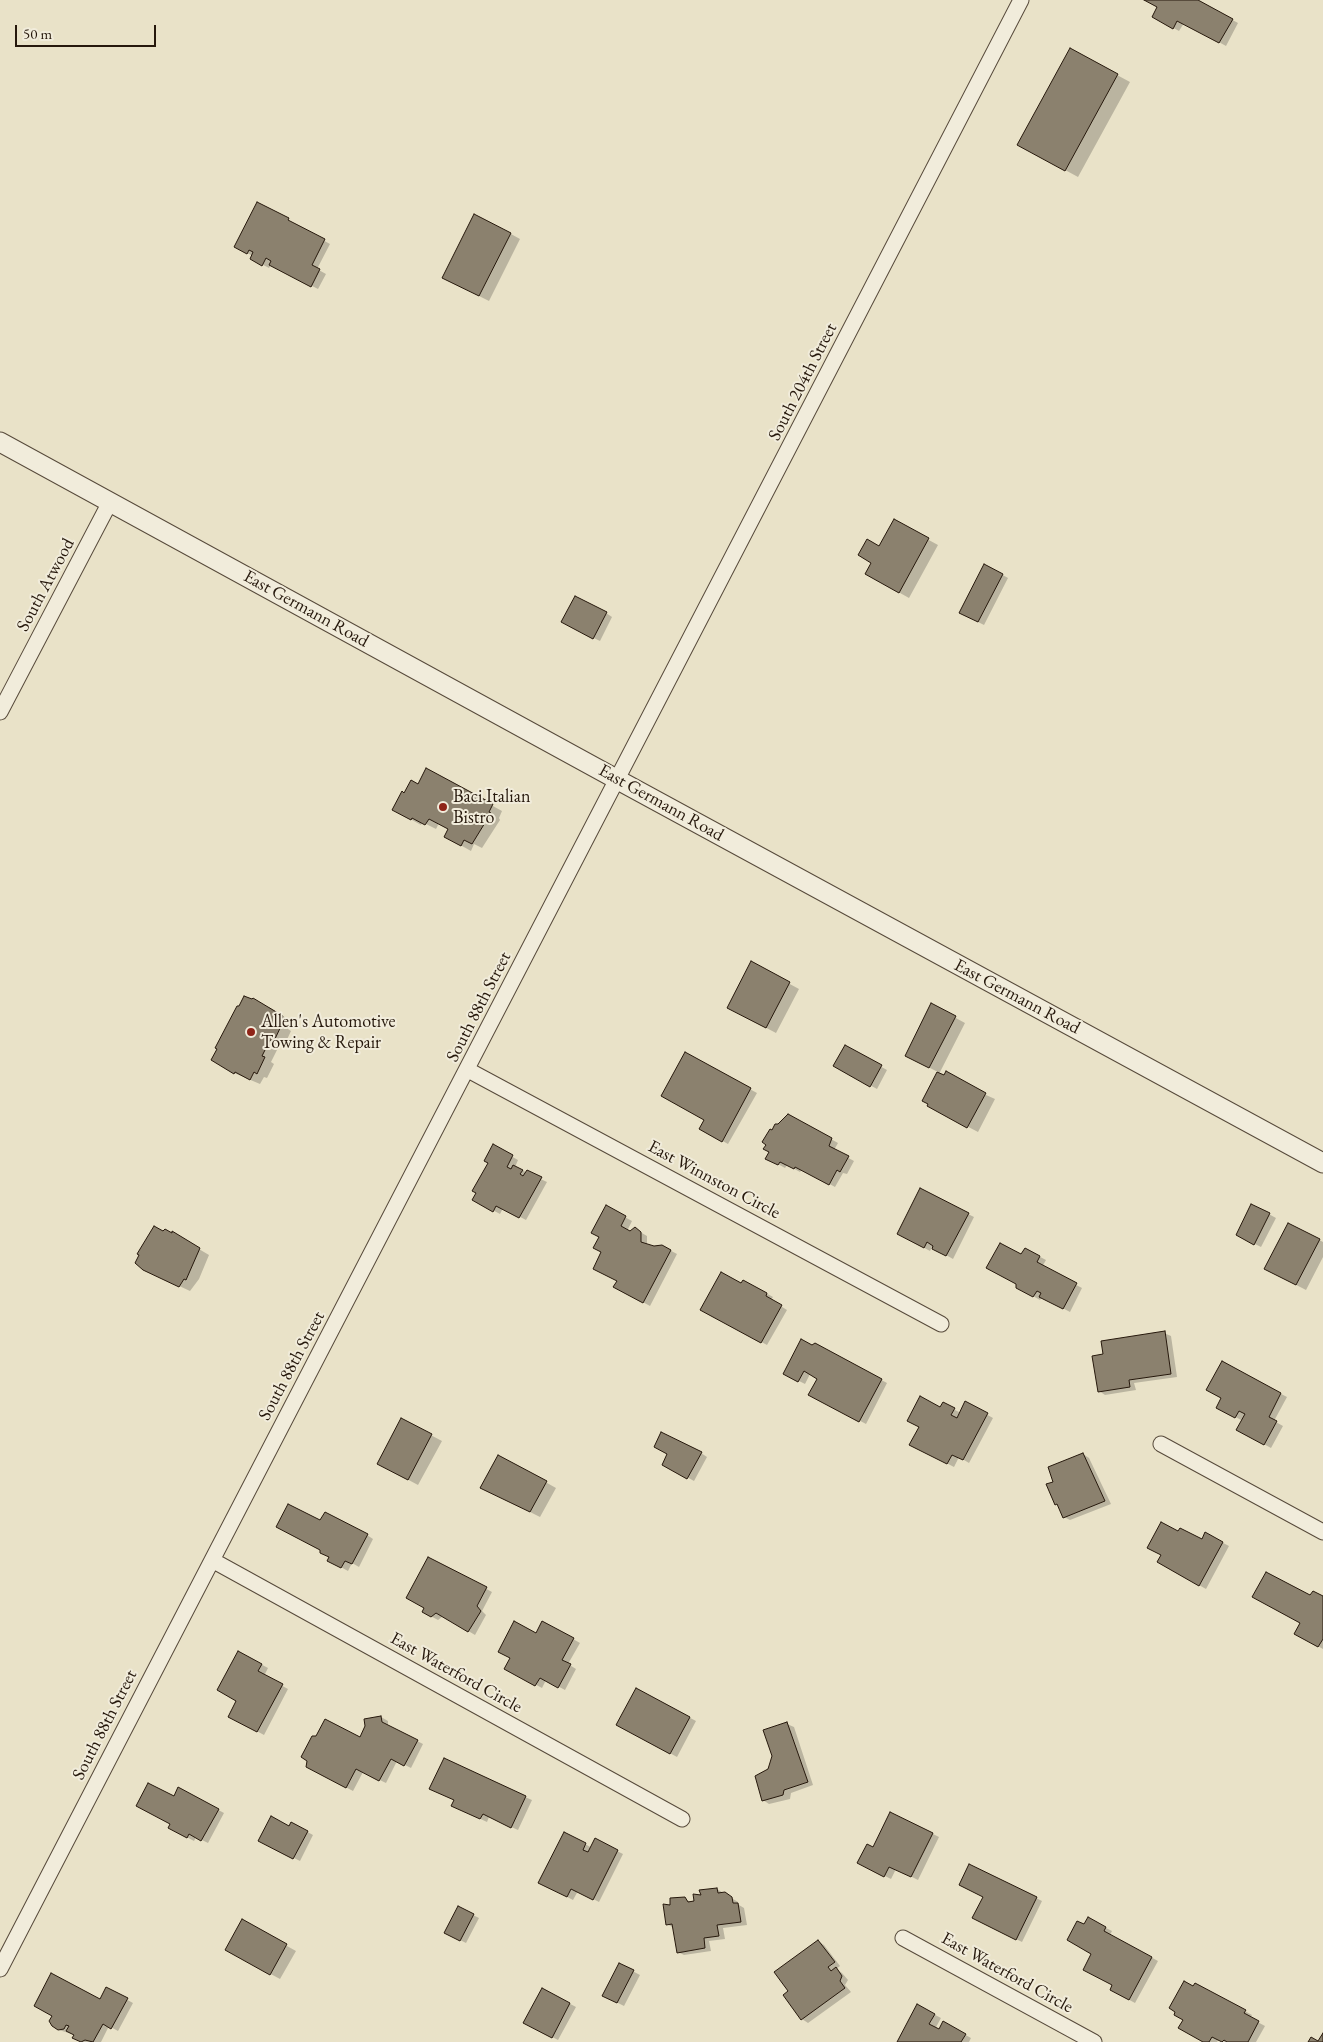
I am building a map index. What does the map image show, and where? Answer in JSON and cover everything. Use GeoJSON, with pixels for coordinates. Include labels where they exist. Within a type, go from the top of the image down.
{"type":"FeatureCollection","features":[{"type":"Feature","properties":{"kind":"street","name":"South 204th Street"},"geometry":{"type":"LineString","coordinates":[[618,780],[1021,0]]}},
{"type":"Feature","properties":{"kind":"street","name":"East Germann Road"},"geometry":{"type":"LineString","coordinates":[[0,442],[1323,1163]]}},
{"type":"Feature","properties":{"kind":"street","name":"South Atwood"},"geometry":{"type":"LineString","coordinates":[[0,712],[110,502]]}},
{"type":"Feature","properties":{"kind":"street","name":"South 88th Street"},"geometry":{"type":"LineString","coordinates":[[0,1969],[618,780]]}},
{"type":"Feature","properties":{"kind":"street","name":"East Winnston Circle"},"geometry":{"type":"LineString","coordinates":[[468,1070],[942,1324]]}},
{"type":"Feature","properties":{"kind":"street"},"geometry":{"type":"LineString","coordinates":[[1161,1444],[1323,1532]]}},
{"type":"Feature","properties":{"kind":"street","name":"East Waterford Circle"},"geometry":{"type":"LineString","coordinates":[[212,1560],[682,1819]]}},
{"type":"Feature","properties":{"kind":"street","name":"East Waterford Circle"},"geometry":{"type":"LineString","coordinates":[[903,1938],[1094,2042]]}},
{"type":"Feature","properties":{"kind":"building"},"geometry":{"type":"Polygon","coordinates":[[[1144,0],[1198,0],[1233,19],[1219,43],[1177,21],[1173,29],[1152,17],[1157,7],[1144,0]]]}},
{"type":"Feature","properties":{"kind":"building"},"geometry":{"type":"Polygon","coordinates":[[[1070,48],[1118,74],[1065,171],[1017,145],[1070,48]]]}},
{"type":"Feature","properties":{"kind":"building"},"geometry":{"type":"Polygon","coordinates":[[[257,202],[325,239],[312,265],[320,269],[311,287],[269,265],[271,261],[266,258],[262,266],[250,259],[253,252],[249,250],[247,254],[234,247],[257,202]]]}},
{"type":"Feature","properties":{"kind":"building"},"geometry":{"type":"Polygon","coordinates":[[[474,214],[511,233],[479,296],[442,278],[474,214]]]}},
{"type":"Feature","properties":{"kind":"building"},"geometry":{"type":"Polygon","coordinates":[[[894,519],[929,538],[899,593],[865,574],[871,563],[858,555],[867,539],[879,546],[894,519]]]}},
{"type":"Feature","properties":{"kind":"building"},"geometry":{"type":"Polygon","coordinates":[[[984,564],[1003,574],[978,622],[959,613],[984,564]]]}},
{"type":"Feature","properties":{"kind":"building"},"geometry":{"type":"Polygon","coordinates":[[[575,596],[607,612],[593,639],[561,622],[575,596]]]}},
{"type":"Feature","properties":{"kind":"building","name":"Baci Italian Bistro"},"geometry":{"type":"Polygon","coordinates":[[[426,768],[493,804],[489,812],[491,813],[472,844],[464,840],[461,846],[444,837],[448,829],[429,819],[425,825],[392,810],[402,791],[404,793],[411,780],[418,784],[426,768]]]}},
{"type":"Feature","properties":{"kind":"building"},"geometry":{"type":"Polygon","coordinates":[[[751,961],[790,982],[766,1028],[727,1008],[751,961]]]}},
{"type":"Feature","properties":{"kind":"building","name":"Allen's Automotive Towing & Repair"},"geometry":{"type":"Polygon","coordinates":[[[244,996],[253,998],[283,1016],[279,1023],[282,1024],[274,1041],[270,1040],[262,1056],[265,1057],[257,1074],[254,1072],[250,1080],[235,1072],[234,1074],[211,1060],[217,1049],[215,1048],[244,996]]]}},
{"type":"Feature","properties":{"kind":"building"},"geometry":{"type":"Polygon","coordinates":[[[931,1003],[956,1016],[929,1068],[905,1056],[931,1003]]]}},
{"type":"Feature","properties":{"kind":"building"},"geometry":{"type":"Polygon","coordinates":[[[845,1045],[882,1065],[870,1087],[833,1066],[845,1045]]]}},
{"type":"Feature","properties":{"kind":"building"},"geometry":{"type":"Polygon","coordinates":[[[685,1052],[751,1088],[722,1142],[699,1129],[704,1120],[661,1096],[685,1052]]]}},
{"type":"Feature","properties":{"kind":"building"},"geometry":{"type":"Polygon","coordinates":[[[946,1071],[986,1093],[967,1128],[927,1106],[928,1104],[922,1101],[937,1072],[944,1075],[946,1071]]]}},
{"type":"Feature","properties":{"kind":"building"},"geometry":{"type":"Polygon","coordinates":[[[788,1114],[832,1138],[829,1146],[849,1156],[840,1172],[837,1170],[829,1185],[795,1167],[794,1169],[780,1162],[778,1165],[765,1159],[769,1152],[763,1149],[766,1145],[762,1142],[770,1129],[772,1130],[775,1124],[778,1124],[788,1114]]]}},
{"type":"Feature","properties":{"kind":"building"},"geometry":{"type":"Polygon","coordinates":[[[493,1144],[513,1155],[507,1167],[511,1169],[513,1165],[523,1170],[520,1174],[523,1176],[527,1170],[542,1177],[519,1218],[496,1206],[493,1212],[472,1200],[476,1193],[472,1191],[488,1163],[484,1161],[493,1144]]]}},
{"type":"Feature","properties":{"kind":"building"},"geometry":{"type":"Polygon","coordinates":[[[920,1188],[969,1213],[946,1256],[932,1249],[933,1246],[927,1242],[924,1248],[897,1234],[920,1188]]]}},
{"type":"Feature","properties":{"kind":"building"},"geometry":{"type":"Polygon","coordinates":[[[1251,1204],[1270,1213],[1254,1245],[1236,1235],[1251,1204]]]}},
{"type":"Feature","properties":{"kind":"building"},"geometry":{"type":"Polygon","coordinates":[[[606,1205],[626,1216],[621,1226],[630,1231],[635,1227],[641,1232],[641,1242],[654,1246],[662,1245],[671,1250],[643,1303],[613,1287],[617,1281],[593,1269],[601,1252],[593,1248],[599,1237],[591,1233],[606,1205]]]}},
{"type":"Feature","properties":{"kind":"building"},"geometry":{"type":"Polygon","coordinates":[[[1288,1223],[1320,1239],[1296,1285],[1264,1269],[1288,1223]]]}},
{"type":"Feature","properties":{"kind":"building"},"geometry":{"type":"Polygon","coordinates":[[[154,1226],[163,1231],[165,1229],[172,1233],[172,1231],[200,1248],[186,1280],[184,1279],[179,1287],[143,1270],[135,1263],[139,1255],[137,1254],[154,1226]]]}},
{"type":"Feature","properties":{"kind":"building"},"geometry":{"type":"Polygon","coordinates":[[[1000,1243],[1021,1254],[1025,1248],[1040,1256],[1037,1262],[1077,1283],[1063,1309],[1039,1297],[1041,1293],[1037,1291],[1033,1297],[1016,1288],[1016,1284],[986,1268],[1000,1243]]]}},
{"type":"Feature","properties":{"kind":"building"},"geometry":{"type":"Polygon","coordinates":[[[721,1272],[741,1283],[743,1280],[767,1293],[766,1296],[782,1305],[761,1343],[700,1310],[721,1272]]]}},
{"type":"Feature","properties":{"kind":"building"},"geometry":{"type":"Polygon","coordinates":[[[1165,1331],[1171,1374],[1129,1380],[1130,1387],[1098,1392],[1092,1356],[1103,1354],[1101,1341],[1165,1331]]]}},
{"type":"Feature","properties":{"kind":"building"},"geometry":{"type":"Polygon","coordinates":[[[801,1339],[812,1345],[815,1343],[882,1379],[859,1422],[808,1395],[817,1379],[804,1371],[798,1382],[783,1374],[801,1339]]]}},
{"type":"Feature","properties":{"kind":"building"},"geometry":{"type":"Polygon","coordinates":[[[1222,1361],[1281,1393],[1269,1417],[1277,1421],[1264,1445],[1236,1430],[1245,1414],[1239,1411],[1235,1418],[1216,1408],[1221,1398],[1206,1390],[1222,1361]]]}},
{"type":"Feature","properties":{"kind":"building"},"geometry":{"type":"Polygon","coordinates":[[[920,1396],[940,1407],[943,1402],[955,1408],[951,1415],[957,1418],[965,1401],[988,1413],[963,1460],[952,1455],[947,1464],[909,1445],[919,1427],[907,1421],[920,1396]]]}},
{"type":"Feature","properties":{"kind":"building"},"geometry":{"type":"Polygon","coordinates":[[[401,1418],[432,1434],[408,1480],[377,1464],[401,1418]]]}},
{"type":"Feature","properties":{"kind":"building"},"geometry":{"type":"Polygon","coordinates":[[[661,1432],[702,1452],[687,1479],[662,1465],[667,1454],[654,1447],[661,1432]]]}},
{"type":"Feature","properties":{"kind":"building"},"geometry":{"type":"Polygon","coordinates":[[[1083,1453],[1105,1501],[1063,1518],[1046,1484],[1053,1482],[1048,1467],[1083,1453]]]}},
{"type":"Feature","properties":{"kind":"building"},"geometry":{"type":"Polygon","coordinates":[[[498,1455],[547,1481],[530,1512],[480,1488],[498,1455]]]}},
{"type":"Feature","properties":{"kind":"building"},"geometry":{"type":"Polygon","coordinates":[[[288,1504],[320,1520],[325,1512],[368,1534],[352,1564],[345,1561],[341,1568],[327,1561],[329,1557],[320,1553],[320,1550],[276,1527],[288,1504]]]}},
{"type":"Feature","properties":{"kind":"building"},"geometry":{"type":"Polygon","coordinates":[[[1161,1522],[1178,1531],[1180,1528],[1202,1539],[1205,1532],[1223,1542],[1199,1586],[1157,1562],[1161,1555],[1147,1548],[1161,1522]]]}},
{"type":"Feature","properties":{"kind":"building"},"geometry":{"type":"Polygon","coordinates":[[[428,1557],[487,1587],[477,1606],[481,1611],[468,1632],[436,1613],[431,1617],[422,1612],[424,1608],[406,1598],[428,1557]]]}},
{"type":"Feature","properties":{"kind":"building"},"geometry":{"type":"Polygon","coordinates":[[[1266,1572],[1310,1595],[1313,1591],[1323,1596],[1323,1639],[1318,1647],[1294,1634],[1300,1623],[1252,1597],[1266,1572]]]}},
{"type":"Feature","properties":{"kind":"building"},"geometry":{"type":"Polygon","coordinates":[[[514,1621],[536,1633],[542,1621],[574,1638],[562,1660],[571,1664],[558,1688],[540,1678],[535,1686],[504,1669],[510,1658],[498,1652],[514,1621]]]}},
{"type":"Feature","properties":{"kind":"building"},"geometry":{"type":"Polygon","coordinates":[[[238,1651],[262,1664],[258,1671],[283,1684],[257,1732],[228,1717],[236,1701],[217,1690],[238,1651]]]}},
{"type":"Feature","properties":{"kind":"building"},"geometry":{"type":"Polygon","coordinates":[[[636,1688],[690,1717],[670,1754],[616,1725],[636,1688]]]}},
{"type":"Feature","properties":{"kind":"building"},"geometry":{"type":"Polygon","coordinates":[[[381,1716],[382,1722],[418,1740],[404,1766],[391,1759],[379,1781],[356,1769],[346,1788],[306,1767],[307,1761],[301,1757],[312,1736],[316,1736],[325,1719],[360,1737],[365,1726],[364,1719],[381,1716]]]}},
{"type":"Feature","properties":{"kind":"building"},"geometry":{"type":"Polygon","coordinates":[[[787,1722],[808,1782],[784,1790],[783,1795],[762,1801],[755,1776],[768,1769],[772,1756],[763,1730],[787,1722]]]}},
{"type":"Feature","properties":{"kind":"building"},"geometry":{"type":"Polygon","coordinates":[[[444,1758],[526,1796],[511,1828],[483,1814],[480,1819],[451,1806],[454,1800],[429,1789],[444,1758]]]}},
{"type":"Feature","properties":{"kind":"building"},"geometry":{"type":"Polygon","coordinates":[[[148,1783],[174,1796],[178,1787],[219,1809],[201,1841],[189,1834],[187,1838],[168,1828],[170,1824],[136,1806],[148,1783]]]}},
{"type":"Feature","properties":{"kind":"building"},"geometry":{"type":"Polygon","coordinates":[[[890,1812],[933,1833],[911,1877],[889,1867],[884,1877],[857,1863],[867,1844],[873,1847],[890,1812]]]}},
{"type":"Feature","properties":{"kind":"building"},"geometry":{"type":"Polygon","coordinates":[[[271,1816],[289,1826],[291,1822],[308,1831],[293,1859],[258,1841],[271,1816]]]}},
{"type":"Feature","properties":{"kind":"building"},"geometry":{"type":"Polygon","coordinates":[[[564,1832],[586,1843],[583,1850],[588,1852],[595,1838],[618,1850],[593,1900],[571,1889],[567,1897],[538,1883],[564,1832]]]}},
{"type":"Feature","properties":{"kind":"building"},"geometry":{"type":"Polygon","coordinates":[[[969,1864],[1037,1897],[1016,1940],[972,1918],[983,1897],[959,1885],[969,1864]]]}},
{"type":"Feature","properties":{"kind":"building"},"geometry":{"type":"Polygon","coordinates":[[[717,1888],[718,1893],[725,1892],[732,1897],[733,1903],[738,1903],[741,1922],[717,1925],[719,1936],[704,1938],[705,1948],[677,1953],[672,1924],[666,1925],[663,1904],[670,1905],[670,1898],[685,1897],[688,1902],[694,1901],[693,1894],[701,1895],[699,1890],[717,1888]]]}},
{"type":"Feature","properties":{"kind":"building"},"geometry":{"type":"Polygon","coordinates":[[[458,1906],[474,1914],[460,1941],[444,1933],[458,1906]]]}},
{"type":"Feature","properties":{"kind":"building"},"geometry":{"type":"Polygon","coordinates":[[[1088,1917],[1106,1927],[1104,1931],[1152,1957],[1129,2000],[1110,1990],[1112,1985],[1083,1970],[1091,1954],[1067,1940],[1077,1921],[1084,1924],[1088,1917]]]}},
{"type":"Feature","properties":{"kind":"building"},"geometry":{"type":"Polygon","coordinates":[[[242,1919],[287,1944],[270,1975],[225,1950],[242,1919]]]}},
{"type":"Feature","properties":{"kind":"building"},"geometry":{"type":"Polygon","coordinates":[[[818,1940],[835,1962],[828,1967],[831,1971],[836,1967],[842,1976],[840,1981],[845,1988],[801,2020],[783,1995],[788,1991],[774,1972],[818,1940]]]}},
{"type":"Feature","properties":{"kind":"building"},"geometry":{"type":"Polygon","coordinates":[[[619,1963],[634,1970],[617,2003],[602,1996],[619,1963]]]}},
{"type":"Feature","properties":{"kind":"building"},"geometry":{"type":"Polygon","coordinates":[[[51,1973],[100,1999],[106,1987],[128,1998],[111,2029],[103,2024],[93,2042],[85,2040],[81,2042],[72,2038],[74,2035],[66,2031],[69,2026],[66,2025],[64,2029],[58,2030],[52,2026],[49,2021],[52,2016],[34,2006],[51,1973]]]}},
{"type":"Feature","properties":{"kind":"building"},"geometry":{"type":"Polygon","coordinates":[[[1184,1981],[1193,1986],[1195,1983],[1246,2010],[1244,2013],[1259,2021],[1248,2042],[1227,2042],[1224,2040],[1222,2042],[1212,2037],[1209,2042],[1203,2042],[1178,2028],[1183,2020],[1174,2015],[1175,2012],[1169,2008],[1184,1981]]]}},
{"type":"Feature","properties":{"kind":"building"},"geometry":{"type":"Polygon","coordinates":[[[542,1988],[570,2003],[552,2038],[523,2023],[542,1988]]]}},
{"type":"Feature","properties":{"kind":"building"},"geometry":{"type":"Polygon","coordinates":[[[917,2004],[935,2014],[929,2024],[939,2029],[943,2021],[966,2034],[961,2042],[897,2042],[917,2004]]]}},
{"type":"Feature","properties":{"kind":"building"},"geometry":{"type":"Polygon","coordinates":[[[1323,2033],[1323,2042],[1308,2042],[1311,2037],[1318,2041],[1323,2033]]]}},
{"type":"Feature","properties":{"kind":"place","name":"Baci Italian Bistro"},"geometry":{"type":"Point","coordinates":[443,807]}},
{"type":"Feature","properties":{"kind":"place","name":"Allen's Automotive Towing & Repair"},"geometry":{"type":"Point","coordinates":[251,1032]}}]}
